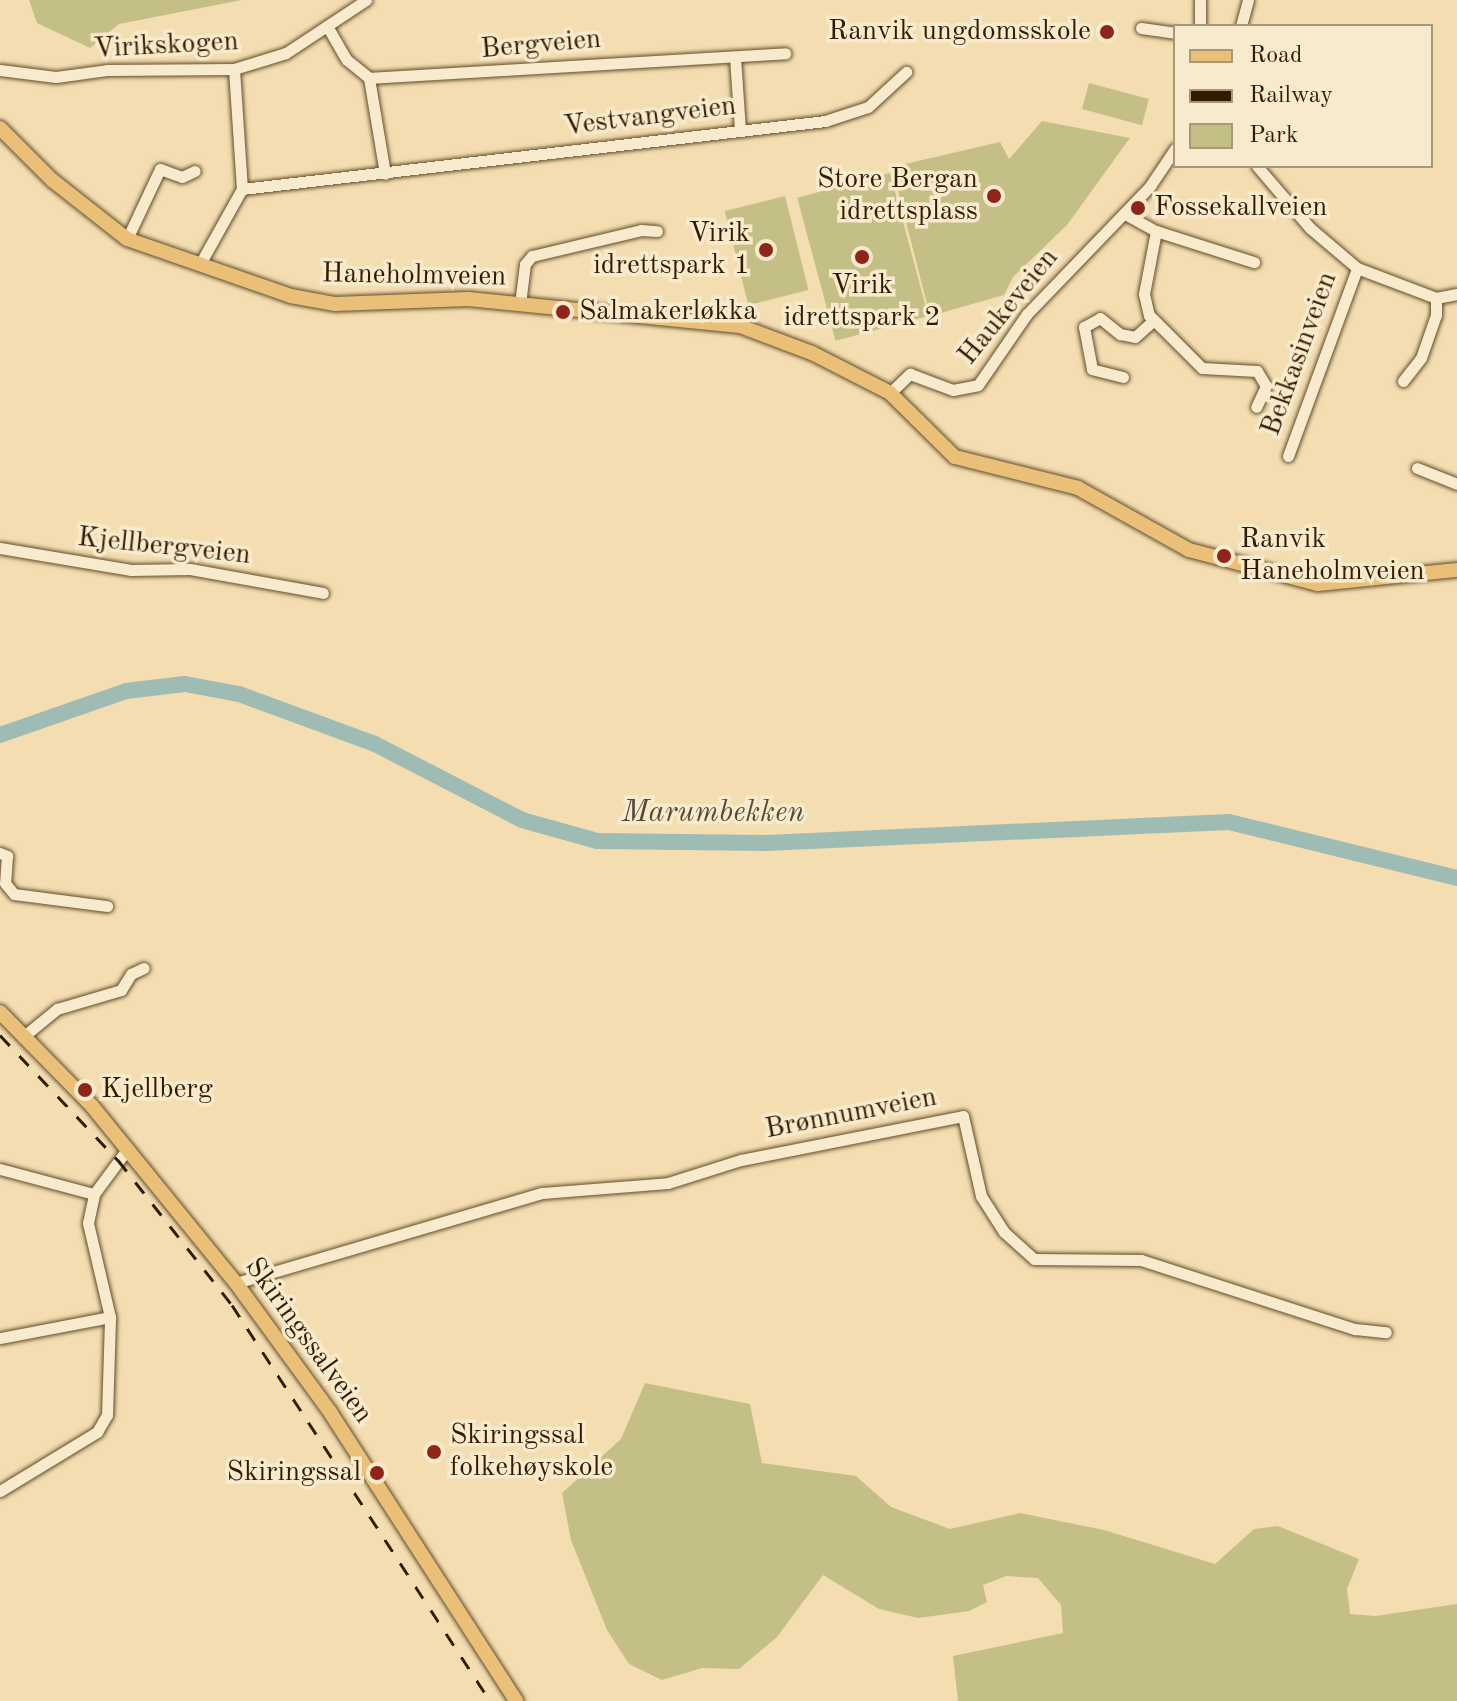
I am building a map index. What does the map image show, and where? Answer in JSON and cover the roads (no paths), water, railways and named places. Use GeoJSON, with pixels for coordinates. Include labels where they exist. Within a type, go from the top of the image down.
{"type":"FeatureCollection","features":[{"type":"Feature","properties":{"kind":"main road","name":"Haneholmveien"},"geometry":{"type":"LineString","coordinates":[[0,128],[52,180],[127,239],[326,304],[449,298],[740,326],[812,353],[890,393],[955,457],[1078,488],[1189,550],[1318,584],[1457,570]]}},
{"type":"Feature","properties":{"kind":"main road","name":"Skiringssalveien"},"geometry":{"type":"LineString","coordinates":[[0,1012],[128,1148],[236,1283],[330,1412],[516,1701]]}},
{"type":"Feature","properties":{"kind":"street","name":"Virikskogen"},"geometry":{"type":"LineString","coordinates":[[0,70],[56,77],[107,70],[234,69],[274,59],[366,0]]}},
{"type":"Feature","properties":{"kind":"street"},"geometry":{"type":"LineString","coordinates":[[1200,0],[1200,24]]}},
{"type":"Feature","properties":{"kind":"street"},"geometry":{"type":"LineString","coordinates":[[1242,24],[1248,0]]}},
{"type":"Feature","properties":{"kind":"street"},"geometry":{"type":"LineString","coordinates":[[327,26],[347,60],[369,78],[385,174]]}},
{"type":"Feature","properties":{"kind":"street"},"geometry":{"type":"LineString","coordinates":[[1141,28],[1173,33]]}},
{"type":"Feature","properties":{"kind":"street","name":"Bergveien"},"geometry":{"type":"LineString","coordinates":[[369,78],[785,53]]}},
{"type":"Feature","properties":{"kind":"street"},"geometry":{"type":"LineString","coordinates":[[735,57],[740,131]]}},
{"type":"Feature","properties":{"kind":"street"},"geometry":{"type":"LineString","coordinates":[[200,264],[242,189],[234,69]]}},
{"type":"Feature","properties":{"kind":"street","name":"Vestvangveien"},"geometry":{"type":"LineString","coordinates":[[242,189],[842,118],[879,99],[906,72]]}},
{"type":"Feature","properties":{"kind":"street","name":"Haukeveien"},"geometry":{"type":"LineString","coordinates":[[890,393],[910,374],[953,390],[978,385],[1027,314],[1125,214],[1173,152]]}},
{"type":"Feature","properties":{"kind":"street"},"geometry":{"type":"LineString","coordinates":[[1259,168],[1310,228],[1357,268],[1436,298],[1457,294]]}},
{"type":"Feature","properties":{"kind":"street"},"geometry":{"type":"LineString","coordinates":[[127,239],[160,169],[182,177],[195,171]]}},
{"type":"Feature","properties":{"kind":"street"},"geometry":{"type":"LineString","coordinates":[[1125,214],[1156,231],[1254,262]]}},
{"type":"Feature","properties":{"kind":"street"},"geometry":{"type":"LineString","coordinates":[[520,304],[525,264],[532,256],[657,231]]}},
{"type":"Feature","properties":{"kind":"street"},"geometry":{"type":"LineString","coordinates":[[1156,231],[1144,294],[1153,321],[1202,368],[1257,371],[1266,386],[1256,407]]}},
{"type":"Feature","properties":{"kind":"street","name":"Bekkasinveien"},"geometry":{"type":"LineString","coordinates":[[1288,456],[1357,268]]}},
{"type":"Feature","properties":{"kind":"street"},"geometry":{"type":"LineString","coordinates":[[1403,381],[1421,358],[1436,315],[1436,298]]}},
{"type":"Feature","properties":{"kind":"street"},"geometry":{"type":"LineString","coordinates":[[1123,377],[1092,369],[1084,327],[1100,318],[1120,334],[1135,337],[1153,321]]}},
{"type":"Feature","properties":{"kind":"street"},"geometry":{"type":"LineString","coordinates":[[1417,468],[1457,484]]}},
{"type":"Feature","properties":{"kind":"street","name":"Kjellbergveien"},"geometry":{"type":"LineString","coordinates":[[0,548],[131,570],[190,569],[323,593]]}},
{"type":"Feature","properties":{"kind":"street"},"geometry":{"type":"LineString","coordinates":[[0,853],[7,856],[5,883],[14,894],[107,906]]}},
{"type":"Feature","properties":{"kind":"street"},"geometry":{"type":"LineString","coordinates":[[24,1036],[57,1009],[121,990],[131,974],[144,968]]}},
{"type":"Feature","properties":{"kind":"street","name":"Brønnumveien"},"geometry":{"type":"LineString","coordinates":[[236,1283],[542,1193],[668,1183],[741,1160],[963,1116],[981,1196],[1004,1232],[1034,1259],[1141,1260],[1355,1329],[1386,1332]]}},
{"type":"Feature","properties":{"kind":"street"},"geometry":{"type":"LineString","coordinates":[[0,1491],[103,1425],[109,1399],[110,1317],[89,1233],[94,1194],[128,1148]]}},
{"type":"Feature","properties":{"kind":"street"},"geometry":{"type":"LineString","coordinates":[[0,1169],[94,1194]]}},
{"type":"Feature","properties":{"kind":"street"},"geometry":{"type":"LineString","coordinates":[[0,1338],[110,1317]]}},
{"type":"Feature","properties":{"kind":"waterway","name":"Marumbekken"},"geometry":{"type":"LineString","coordinates":[[0,735],[126,691],[185,684],[239,694],[375,744],[522,820],[597,841],[767,843],[1229,822],[1457,878]]}},
{"type":"Feature","properties":{"kind":"railway"},"geometry":{"type":"LineString","coordinates":[[0,1035],[118,1160],[232,1305],[490,1701]]}},
{"type":"Feature","properties":{"kind":"place","name":"Ranvik ungdomsskole"},"geometry":{"type":"Point","coordinates":[1107,32]}},
{"type":"Feature","properties":{"kind":"place","name":"Store Bergan idrettsplass"},"geometry":{"type":"Point","coordinates":[994,196]}},
{"type":"Feature","properties":{"kind":"place","name":"Fossekallveien"},"geometry":{"type":"Point","coordinates":[1138,208]}},
{"type":"Feature","properties":{"kind":"place","name":"Virik idrettspark 1"},"geometry":{"type":"Point","coordinates":[766,250]}},
{"type":"Feature","properties":{"kind":"place","name":"Virik idrettspark 2"},"geometry":{"type":"Point","coordinates":[862,257]}},
{"type":"Feature","properties":{"kind":"place","name":"Salmakerløkka"},"geometry":{"type":"Point","coordinates":[563,312]}},
{"type":"Feature","properties":{"kind":"place","name":"Ranvik Haneholmveien"},"geometry":{"type":"Point","coordinates":[1224,556]}},
{"type":"Feature","properties":{"kind":"place","name":"Kjellberg"},"geometry":{"type":"Point","coordinates":[85,1090]}},
{"type":"Feature","properties":{"kind":"place","name":"Skiringssal folkehøyskole"},"geometry":{"type":"Point","coordinates":[434,1452]}},
{"type":"Feature","properties":{"kind":"place","name":"Skiringssal"},"geometry":{"type":"Point","coordinates":[377,1473]}}]}
